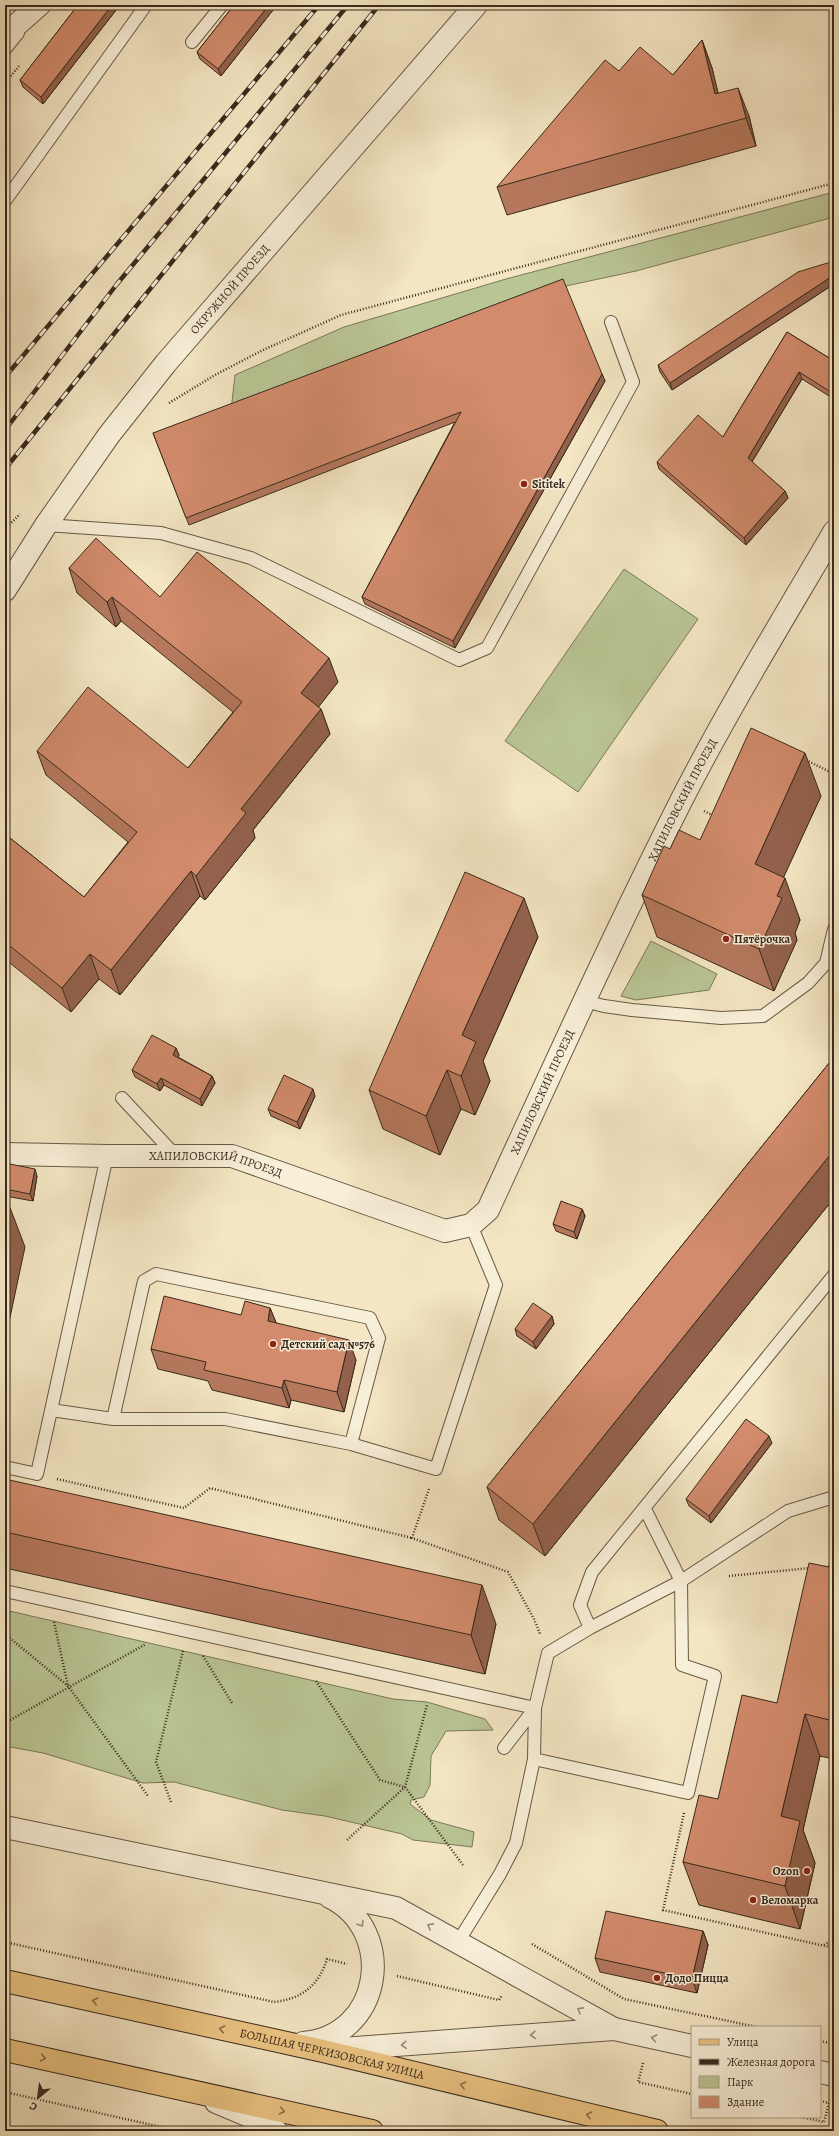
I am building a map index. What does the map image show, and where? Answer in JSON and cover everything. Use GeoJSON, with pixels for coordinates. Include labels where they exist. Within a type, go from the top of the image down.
{"type":"FeatureCollection","features":[{"type":"Feature","properties":{"kind":"main road","name":"БОЛЬШАЯ ЧЕРКИЗОВСКАЯ УЛИЦА"},"geometry":{"type":"LineString","coordinates":[[5,1981],[323,2051],[657,2131]]}},
{"type":"Feature","properties":{"kind":"main road"},"geometry":{"type":"LineString","coordinates":[[5,2050],[372,2131]]}},
{"type":"Feature","properties":{"kind":"street"},"geometry":{"type":"LineString","coordinates":[[5,35],[40,5]]}},
{"type":"Feature","properties":{"kind":"street","name":"ОКРУЖНОЙ ПРОЕЗД"},"geometry":{"type":"LineString","coordinates":[[5,590],[46,525],[109,435],[166,363],[476,5]]}},
{"type":"Feature","properties":{"kind":"street","name":"ХАПИЛОВСКИЙ ПРОЕЗД"},"geometry":{"type":"LineString","coordinates":[[5,1154],[232,1156],[445,1231],[471,1226],[488,1210],[584,1001],[681,801],[725,719],[834,532]]}},
{"type":"Feature","properties":{"kind":"street"},"geometry":{"type":"LineString","coordinates":[[5,1827],[396,1908],[614,2029]]}},
{"type":"Feature","properties":{"kind":"street"},"geometry":{"type":"LineString","coordinates":[[287,2044],[313,2042],[336,2033],[355,2017],[369,1995],[374,1971],[371,1945],[361,1922],[343,1903],[320,1892]]}},
{"type":"Feature","properties":{"kind":"street"},"geometry":{"type":"LineString","coordinates":[[323,2051],[614,2029],[691,2046]]}},
{"type":"Feature","properties":{"kind":"street"},"geometry":{"type":"LineString","coordinates":[[821,2072],[834,2075]]}},
{"type":"Feature","properties":{"kind":"street"},"geometry":{"type":"LineString","coordinates":[[189,2091],[256,2119],[276,2131]]}},
{"type":"Feature","properties":{"kind":"lane"},"geometry":{"type":"LineString","coordinates":[[5,49],[40,5]]}},
{"type":"Feature","properties":{"kind":"lane"},"geometry":{"type":"LineString","coordinates":[[5,201],[146,5]]}},
{"type":"Feature","properties":{"kind":"lane"},"geometry":{"type":"LineString","coordinates":[[192,42],[222,5]]}},
{"type":"Feature","properties":{"kind":"lane"},"geometry":{"type":"LineString","coordinates":[[46,525],[161,533],[251,558],[459,660],[487,648],[633,382],[611,322]]}},
{"type":"Feature","properties":{"kind":"lane"},"geometry":{"type":"LineString","coordinates":[[584,1001],[632,1010],[721,1018],[764,1016],[808,983],[826,963],[834,929]]}},
{"type":"Feature","properties":{"kind":"lane"},"geometry":{"type":"LineString","coordinates":[[122,1098],[176,1156]]}},
{"type":"Feature","properties":{"kind":"lane"},"geometry":{"type":"LineString","coordinates":[[5,1467],[36,1474],[107,1156]]}},
{"type":"Feature","properties":{"kind":"lane"},"geometry":{"type":"LineString","coordinates":[[51,1410],[113,1418],[224,1419],[350,1444],[436,1470],[496,1284],[471,1226]]}},
{"type":"Feature","properties":{"kind":"lane"},"geometry":{"type":"LineString","coordinates":[[113,1418],[144,1281],[156,1274],[370,1318],[379,1338],[350,1444]]}},
{"type":"Feature","properties":{"kind":"lane"},"geometry":{"type":"LineString","coordinates":[[590,1628],[580,1605],[592,1572],[834,1275]]}},
{"type":"Feature","properties":{"kind":"lane"},"geometry":{"type":"LineString","coordinates":[[458,1942],[500,1874],[516,1843],[534,1759],[535,1708],[548,1653],[590,1628],[681,1581],[788,1511],[834,1497]]}},
{"type":"Feature","properties":{"kind":"lane"},"geometry":{"type":"LineString","coordinates":[[534,1759],[688,1793],[715,1676],[682,1664],[681,1581],[644,1509]]}},
{"type":"Feature","properties":{"kind":"lane"},"geometry":{"type":"LineString","coordinates":[[5,1591],[535,1708]]}},
{"type":"Feature","properties":{"kind":"lane"},"geometry":{"type":"LineString","coordinates":[[504,1748],[535,1708]]}},
{"type":"Feature","properties":{"kind":"path"},"geometry":{"type":"LineString","coordinates":[[64,12],[69,5]]}},
{"type":"Feature","properties":{"kind":"path"},"geometry":{"type":"LineString","coordinates":[[165,406],[215,375],[341,315],[834,183]]}},
{"type":"Feature","properties":{"kind":"path"},"geometry":{"type":"LineString","coordinates":[[5,529],[21,513]]}},
{"type":"Feature","properties":{"kind":"path"},"geometry":{"type":"LineString","coordinates":[[800,757],[834,774]]}},
{"type":"Feature","properties":{"kind":"path"},"geometry":{"type":"LineString","coordinates":[[681,801],[719,818]]}},
{"type":"Feature","properties":{"kind":"path"},"geometry":{"type":"LineString","coordinates":[[412,1538],[436,1470]]}},
{"type":"Feature","properties":{"kind":"path"},"geometry":{"type":"LineString","coordinates":[[36,1474],[184,1508],[210,1488],[412,1538],[508,1572],[534,1619],[548,1653]]}},
{"type":"Feature","properties":{"kind":"path"},"geometry":{"type":"LineString","coordinates":[[819,1567],[834,1566]]}},
{"type":"Feature","properties":{"kind":"path"},"geometry":{"type":"LineString","coordinates":[[727,1576],[811,1568]]}},
{"type":"Feature","properties":{"kind":"path"},"geometry":{"type":"LineString","coordinates":[[49,1601],[68,1686]]}},
{"type":"Feature","properties":{"kind":"path"},"geometry":{"type":"LineString","coordinates":[[5,1723],[68,1686],[174,1628]]}},
{"type":"Feature","properties":{"kind":"path"},"geometry":{"type":"LineString","coordinates":[[188,1632],[232,1704]]}},
{"type":"Feature","properties":{"kind":"path"},"geometry":{"type":"LineString","coordinates":[[171,1802],[156,1762],[188,1632]]}},
{"type":"Feature","properties":{"kind":"path"},"geometry":{"type":"LineString","coordinates":[[5,1634],[68,1686],[148,1796]]}},
{"type":"Feature","properties":{"kind":"path"},"geometry":{"type":"LineString","coordinates":[[301,1657],[380,1780],[406,1787],[462,1866]]}},
{"type":"Feature","properties":{"kind":"path"},"geometry":{"type":"LineString","coordinates":[[347,1840],[406,1787],[432,1686]]}},
{"type":"Feature","properties":{"kind":"path"},"geometry":{"type":"LineString","coordinates":[[688,1793],[663,1910],[834,1948]]}},
{"type":"Feature","properties":{"kind":"path"},"geometry":{"type":"LineString","coordinates":[[824,1945],[834,1939]]}},
{"type":"Feature","properties":{"kind":"path"},"geometry":{"type":"LineString","coordinates":[[5,1942],[274,2002],[287,2000],[308,1990],[323,1971],[327,1959],[354,1966]]}},
{"type":"Feature","properties":{"kind":"path"},"geometry":{"type":"LineString","coordinates":[[532,1944],[624,1999],[752,2026]]}},
{"type":"Feature","properties":{"kind":"path"},"geometry":{"type":"LineString","coordinates":[[392,1974],[499,2000],[505,1991]]}},
{"type":"Feature","properties":{"kind":"path"},"geometry":{"type":"LineString","coordinates":[[821,2041],[834,2044]]}},
{"type":"Feature","properties":{"kind":"path"},"geometry":{"type":"LineString","coordinates":[[642,2062],[638,2082],[691,2094]]}},
{"type":"Feature","properties":{"kind":"path"},"geometry":{"type":"LineString","coordinates":[[5,2092],[179,2131]]}},
{"type":"Feature","properties":{"kind":"path"},"geometry":{"type":"LineString","coordinates":[[821,2101],[834,2104]]}},
{"type":"Feature","properties":{"kind":"path"},"geometry":{"type":"LineString","coordinates":[[806,2118],[824,2122],[829,2102]]}},
{"type":"Feature","properties":{"kind":"green space"},"geometry":{"type":"Polygon","coordinates":[[[834,192],[834,217],[636,271],[566,286],[231,411],[235,375],[344,327],[506,279],[834,192]]]}},
{"type":"Feature","properties":{"kind":"green space"},"geometry":{"type":"Polygon","coordinates":[[[624,569],[698,619],[578,792],[505,741],[624,569]]]}},
{"type":"Feature","properties":{"kind":"green space"},"geometry":{"type":"Polygon","coordinates":[[[651,941],[717,974],[709,990],[636,1000],[621,996],[651,941]]]}},
{"type":"Feature","properties":{"kind":"green space"},"geometry":{"type":"Polygon","coordinates":[[[5,1610],[393,1699],[427,1702],[485,1719],[493,1730],[446,1731],[431,1756],[430,1785],[424,1797],[411,1800],[410,1804],[431,1820],[474,1832],[472,1847],[413,1840],[402,1834],[325,1816],[282,1810],[174,1782],[143,1783],[43,1753],[5,1746],[5,1610]]]}},
{"type":"Feature","properties":{"kind":"building"},"geometry":{"type":"Polygon","coordinates":[[[78,5],[112,5],[41,97],[20,80],[78,5]]]}},
{"type":"Feature","properties":{"kind":"building"},"geometry":{"type":"Polygon","coordinates":[[[234,5],[269,5],[218,69],[197,52],[234,5]]]}},
{"type":"Feature","properties":{"kind":"building"},"geometry":{"type":"Polygon","coordinates":[[[702,40],[715,94],[738,88],[746,118],[497,187],[605,60],[619,71],[640,47],[673,75],[702,40]]]}},
{"type":"Feature","properties":{"kind":"building"},"geometry":{"type":"Polygon","coordinates":[[[834,261],[834,275],[670,383],[658,365],[798,272],[834,261]]]}},
{"type":"Feature","properties":{"kind":"building"},"geometry":{"type":"Polygon","coordinates":[[[563,279],[602,374],[453,641],[362,597],[461,412],[186,518],[153,433],[563,279]]]}},
{"type":"Feature","properties":{"kind":"building"},"geometry":{"type":"Polygon","coordinates":[[[787,332],[834,361],[834,394],[799,372],[748,458],[785,491],[744,538],[657,462],[698,415],[723,437],[787,332]]]}},
{"type":"Feature","properties":{"kind":"building"},"geometry":{"type":"Polygon","coordinates":[[[96,538],[160,597],[197,552],[329,658],[301,693],[321,709],[241,809],[246,813],[196,876],[191,871],[111,970],[90,954],[62,988],[5,942],[5,834],[84,897],[137,832],[37,751],[88,687],[188,768],[242,702],[112,597],[107,602],[69,568],[96,538]]]}},
{"type":"Feature","properties":{"kind":"building"},"geometry":{"type":"Polygon","coordinates":[[[751,728],[805,753],[755,864],[785,878],[777,896],[782,898],[759,949],[642,895],[664,846],[670,849],[679,830],[700,840],[751,728]]]}},
{"type":"Feature","properties":{"kind":"building"},"geometry":{"type":"Polygon","coordinates":[[[465,872],[524,898],[462,1035],[476,1042],[461,1076],[447,1070],[426,1116],[369,1090],[465,872]]]}},
{"type":"Feature","properties":{"kind":"building"},"geometry":{"type":"Polygon","coordinates":[[[152,1035],[176,1048],[173,1055],[212,1076],[200,1099],[161,1078],[157,1084],[132,1070],[152,1035]]]}},
{"type":"Feature","properties":{"kind":"building"},"geometry":{"type":"Polygon","coordinates":[[[834,1057],[834,1150],[533,1524],[487,1487],[834,1057]]]}},
{"type":"Feature","properties":{"kind":"building"},"geometry":{"type":"Polygon","coordinates":[[[284,1075],[313,1089],[297,1122],[268,1109],[284,1075]]]}},
{"type":"Feature","properties":{"kind":"building"},"geometry":{"type":"Polygon","coordinates":[[[5,1163],[35,1169],[30,1194],[5,1189],[5,1163]]]}},
{"type":"Feature","properties":{"kind":"building"},"geometry":{"type":"Polygon","coordinates":[[[561,1201],[582,1209],[574,1232],[553,1224],[561,1201]]]}},
{"type":"Feature","properties":{"kind":"building"},"geometry":{"type":"Polygon","coordinates":[[[5,1204],[9,1205],[5,1225],[5,1204]]]}},
{"type":"Feature","properties":{"kind":"building"},"geometry":{"type":"Polygon","coordinates":[[[164,1296],[241,1315],[245,1301],[270,1308],[268,1321],[349,1340],[337,1392],[284,1380],[282,1388],[204,1370],[206,1362],[151,1349],[164,1296]]]}},
{"type":"Feature","properties":{"kind":"building"},"geometry":{"type":"Polygon","coordinates":[[[533,1303],[552,1316],[533,1342],[515,1329],[533,1303]]]}},
{"type":"Feature","properties":{"kind":"building"},"geometry":{"type":"Polygon","coordinates":[[[746,1419],[769,1436],[709,1516],[686,1499],[746,1419]]]}},
{"type":"Feature","properties":{"kind":"building"},"geometry":{"type":"Polygon","coordinates":[[[5,1479],[482,1585],[471,1635],[5,1532],[5,1479]]]}},
{"type":"Feature","properties":{"kind":"building"},"geometry":{"type":"Polygon","coordinates":[[[809,1563],[834,1568],[834,1721],[805,1714],[781,1816],[800,1821],[785,1886],[683,1862],[699,1795],[718,1799],[742,1695],[777,1703],[809,1563]]]}},
{"type":"Feature","properties":{"kind":"building"},"geometry":{"type":"Polygon","coordinates":[[[606,1911],[703,1931],[692,1979],[595,1958],[606,1911]]]}},
{"type":"Feature","properties":{"kind":"railway"},"geometry":{"type":"LineString","coordinates":[[5,377],[319,5]]}},
{"type":"Feature","properties":{"kind":"railway"},"geometry":{"type":"LineString","coordinates":[[5,430],[117,284],[348,5]]}},
{"type":"Feature","properties":{"kind":"railway"},"geometry":{"type":"LineString","coordinates":[[5,469],[379,5]]}},
{"type":"Feature","properties":{"kind":"place","name":"Sititek"},"geometry":{"type":"Point","coordinates":[524,484]}},
{"type":"Feature","properties":{"kind":"place","name":"Пятёрочка"},"geometry":{"type":"Point","coordinates":[726,939]}},
{"type":"Feature","properties":{"kind":"place","name":"Детский сад №576"},"geometry":{"type":"Point","coordinates":[273,1344]}},
{"type":"Feature","properties":{"kind":"place","name":"Ozon"},"geometry":{"type":"Point","coordinates":[807,1871]}},
{"type":"Feature","properties":{"kind":"place","name":"Веломарка"},"geometry":{"type":"Point","coordinates":[753,1900]}},
{"type":"Feature","properties":{"kind":"place","name":"Додо Пицца"},"geometry":{"type":"Point","coordinates":[657,1978]}}]}
